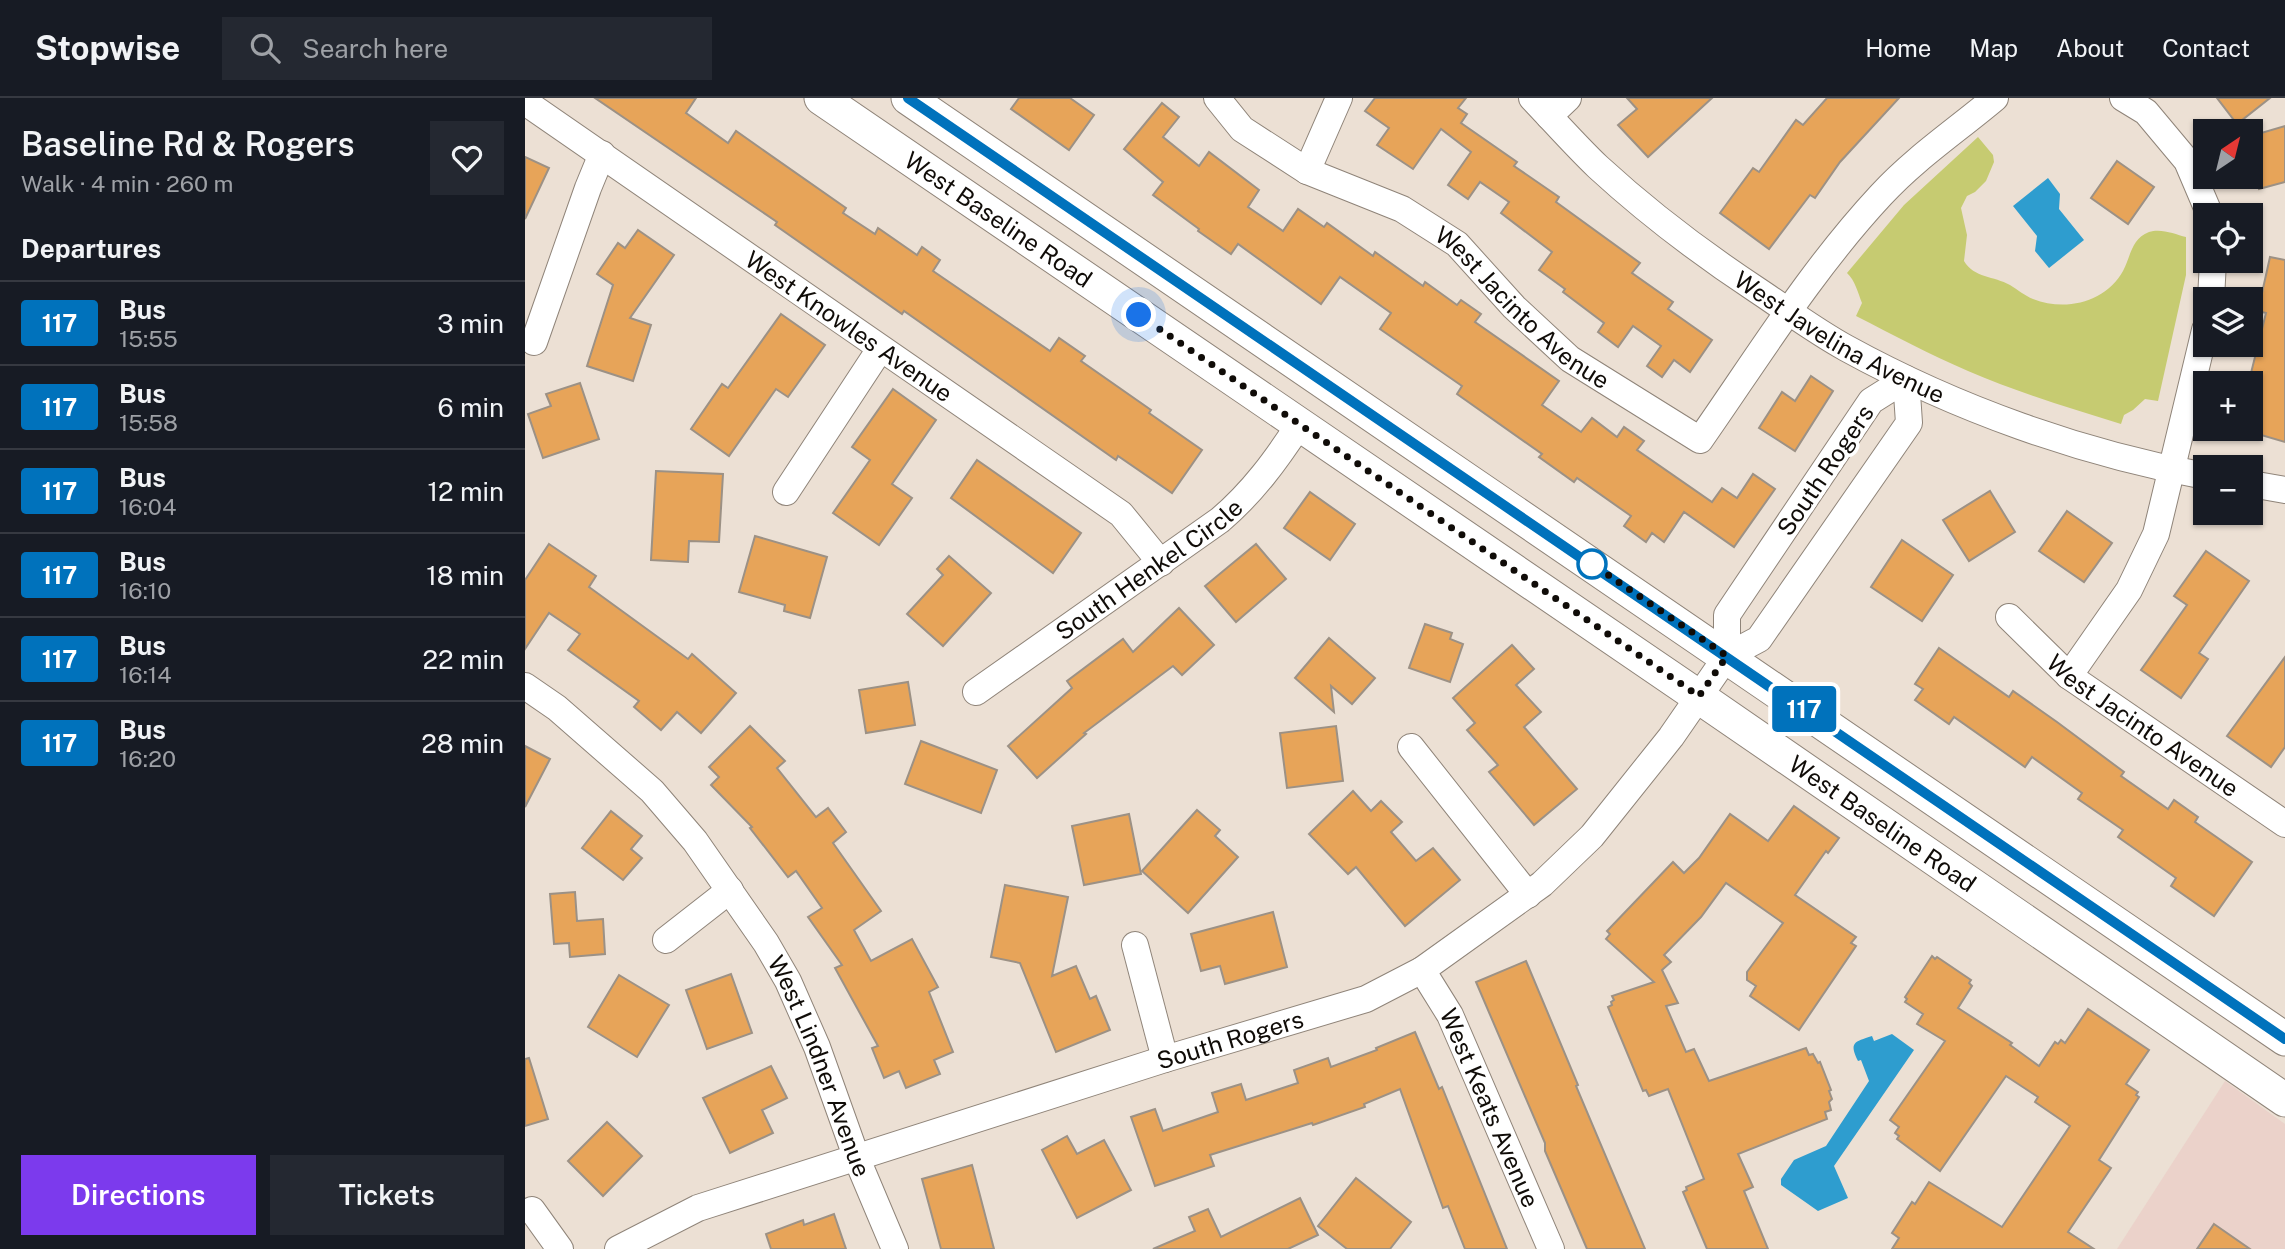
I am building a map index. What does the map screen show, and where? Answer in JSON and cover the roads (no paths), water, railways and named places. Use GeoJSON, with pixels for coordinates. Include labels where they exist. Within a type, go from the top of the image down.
{"type":"FeatureCollection","features":[{"type":"Feature","properties":{"kind":"main road","name":"West Baseline Road"},"geometry":{"type":"LineString","coordinates":[[821,98],[1699,696],[2280,1085]]}},
{"type":"Feature","properties":{"kind":"main road","name":"West Baseline Road"},"geometry":{"type":"LineString","coordinates":[[908,98],[2285,1039]]}},
{"type":"Feature","properties":{"kind":"street","name":"West Jacinto Avenue"},"geometry":{"type":"LineString","coordinates":[[1217,98],[1242,129],[1307,172],[1402,209],[1457,244],[1514,307],[1570,359],[1700,440],[1789,313]]}},
{"type":"Feature","properties":{"kind":"street"},"geometry":{"type":"LineString","coordinates":[[1307,172],[1339,98]]}},
{"type":"Feature","properties":{"kind":"street"},"geometry":{"type":"LineString","coordinates":[[1789,313],[1833,250],[1883,193],[1953,130],[1995,98]]}},
{"type":"Feature","properties":{"kind":"street"},"geometry":{"type":"LineString","coordinates":[[2123,98],[2146,112],[2187,161],[2205,203]]}},
{"type":"Feature","properties":{"kind":"street","name":"West Knowles Avenue"},"geometry":{"type":"LineString","coordinates":[[525,102],[1121,514],[1161,563]]}},
{"type":"Feature","properties":{"kind":"street","name":"West Javelina Avenue"},"geometry":{"type":"LineString","coordinates":[[1549,104],[1597,166],[1642,206],[1696,249],[1789,313],[1845,347],[1906,379],[1991,415],[2075,444],[2193,474]]}},
{"type":"Feature","properties":{"kind":"street"},"geometry":{"type":"LineString","coordinates":[[534,342],[588,188],[603,154]]}},
{"type":"Feature","properties":{"kind":"street"},"geometry":{"type":"LineString","coordinates":[[786,492],[880,349]]}},
{"type":"Feature","properties":{"kind":"street"},"geometry":{"type":"LineString","coordinates":[[2069,676],[2129,590],[2156,534],[2198,357]]}},
{"type":"Feature","properties":{"kind":"street","name":"South Rogers"},"geometry":{"type":"LineString","coordinates":[[618,1249],[698,1208],[1165,1059],[1366,999],[1422,970],[1542,884],[1592,836],[1656,756],[1727,656],[1759,639],[1909,423],[1906,379],[1871,401],[1727,615],[1727,656]]}},
{"type":"Feature","properties":{"kind":"street","name":"South Henkel Circle"},"geometry":{"type":"LineString","coordinates":[[976,692],[1161,563],[1243,501],[1266,474],[1299,425]]}},
{"type":"Feature","properties":{"kind":"street"},"geometry":{"type":"LineString","coordinates":[[2263,486],[2285,490]]}},
{"type":"Feature","properties":{"kind":"street","name":"West Jacinto Avenue"},"geometry":{"type":"LineString","coordinates":[[2009,617],[2069,676],[2285,824]]}},
{"type":"Feature","properties":{"kind":"street","name":"West Lindner Avenue"},"geometry":{"type":"LineString","coordinates":[[525,686],[557,708],[652,790],[695,841],[730,890],[788,981],[895,1249]]}},
{"type":"Feature","properties":{"kind":"street"},"geometry":{"type":"LineString","coordinates":[[1411,747],[1528,895]]}},
{"type":"Feature","properties":{"kind":"street"},"geometry":{"type":"LineString","coordinates":[[666,940],[730,890]]}},
{"type":"Feature","properties":{"kind":"street"},"geometry":{"type":"LineString","coordinates":[[1135,945],[1165,1059]]}},
{"type":"Feature","properties":{"kind":"street","name":"West Keats Avenue"},"geometry":{"type":"LineString","coordinates":[[1422,970],[1450,1015],[1551,1249]]}},
{"type":"Feature","properties":{"kind":"street"},"geometry":{"type":"LineString","coordinates":[[532,1210],[559,1249]]}},
{"type":"Feature","properties":{"kind":"water"},"geometry":{"type":"Polygon","coordinates":[[[2048,178],[2060,194],[2059,209],[2084,240],[2049,268],[2035,251],[2037,236],[2013,206],[2048,178]]]}},
{"type":"Feature","properties":{"kind":"water"},"geometry":{"type":"Polygon","coordinates":[[[1892,1034],[1914,1050],[1834,1166],[1848,1198],[1818,1211],[1781,1185],[1781,1179],[1794,1160],[1826,1146],[1869,1081],[1861,1060],[1858,1061],[1855,1055],[1855,1044],[1872,1036],[1874,1041],[1892,1034]]]}}]}
